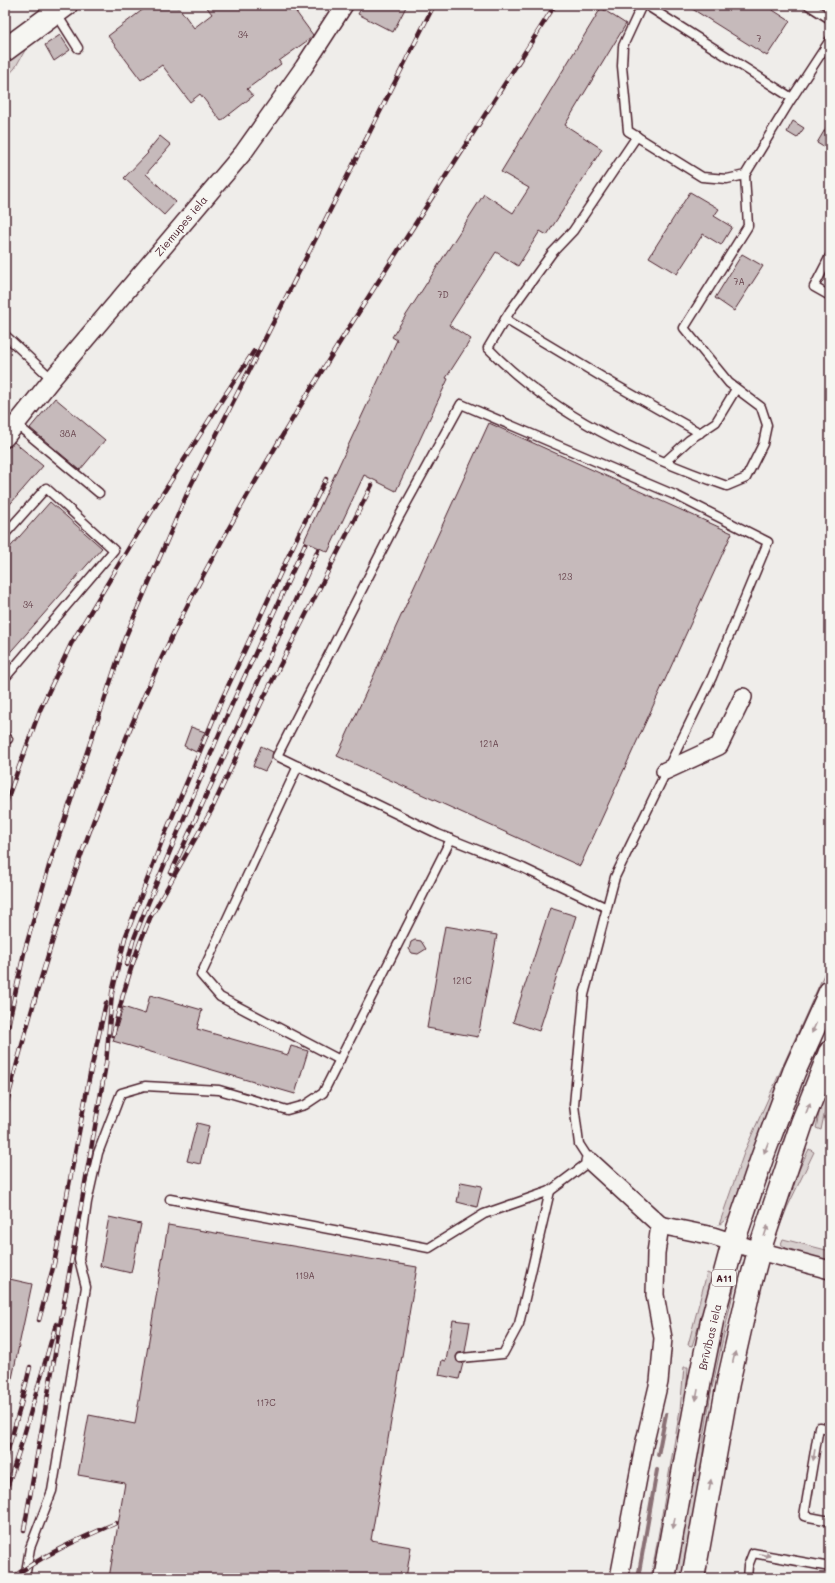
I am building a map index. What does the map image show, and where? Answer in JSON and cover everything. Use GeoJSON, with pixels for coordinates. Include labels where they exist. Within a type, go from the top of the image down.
{"type":"FeatureCollection","features":[{"type":"Feature","properties":{"kind":"main road"},"geometry":{"type":"LineString","coordinates":[[5,50],[61,9]]}},
{"type":"Feature","properties":{"kind":"main road","name":"Brīvības iela"},"geometry":{"type":"LineString","coordinates":[[664,1578],[712,1321],[733,1243],[762,1158],[794,1072],[830,992]]}},
{"type":"Feature","properties":{"kind":"main road","name":"A11"},"geometry":{"type":"LineString","coordinates":[[693,1578],[728,1383],[751,1281],[802,1123],[830,1052]]}},
{"type":"Feature","properties":{"kind":"street","name":"Ziemupes iela"},"geometry":{"type":"LineString","coordinates":[[5,438],[52,379],[243,153],[304,67],[344,5]]}},
{"type":"Feature","properties":{"kind":"street"},"geometry":{"type":"LineString","coordinates":[[665,771],[719,746],[743,697]]}},
{"type":"Feature","properties":{"kind":"street"},"geometry":{"type":"LineString","coordinates":[[590,1161],[660,1225],[713,1236],[760,1251],[830,1270]]}},
{"type":"Feature","properties":{"kind":"street"},"geometry":{"type":"LineString","coordinates":[[619,1578],[645,1441],[659,1382],[663,1338],[655,1295],[656,1253],[660,1225]]}},
{"type":"Feature","properties":{"kind":"lane"},"geometry":{"type":"LineString","coordinates":[[642,5],[623,46],[622,66],[628,131],[702,177],[727,179],[745,175]]}},
{"type":"Feature","properties":{"kind":"lane"},"geometry":{"type":"LineString","coordinates":[[646,5],[792,98]]}},
{"type":"Feature","properties":{"kind":"lane"},"geometry":{"type":"LineString","coordinates":[[808,5],[830,19]]}},
{"type":"Feature","properties":{"kind":"lane"},"geometry":{"type":"LineString","coordinates":[[61,9],[78,48]]}},
{"type":"Feature","properties":{"kind":"lane"},"geometry":{"type":"LineString","coordinates":[[637,136],[573,231],[552,253],[505,319],[488,348],[545,397],[611,438],[727,486],[746,478],[763,444],[767,425],[761,407],[729,383],[684,328],[748,226],[745,175],[792,98],[830,40]]}},
{"type":"Feature","properties":{"kind":"lane"},"geometry":{"type":"LineString","coordinates":[[830,256],[814,287],[830,296]]}},
{"type":"Feature","properties":{"kind":"lane"},"geometry":{"type":"LineString","coordinates":[[505,319],[612,383],[700,433]]}},
{"type":"Feature","properties":{"kind":"lane"},"geometry":{"type":"LineString","coordinates":[[5,335],[52,379]]}},
{"type":"Feature","properties":{"kind":"lane"},"geometry":{"type":"LineString","coordinates":[[666,461],[689,440],[716,422],[736,389]]}},
{"type":"Feature","properties":{"kind":"lane"},"geometry":{"type":"LineString","coordinates":[[170,1199],[429,1248],[484,1214],[550,1191],[590,1161],[578,1144],[574,1105],[584,995],[607,908],[615,876],[712,677],[768,542],[677,496],[461,404],[400,515],[277,756],[451,839],[523,868],[607,908]]}},
{"type":"Feature","properties":{"kind":"lane"},"geometry":{"type":"LineString","coordinates":[[16,424],[99,493]]}},
{"type":"Feature","properties":{"kind":"lane"},"geometry":{"type":"LineString","coordinates":[[5,534],[46,488],[114,550],[5,678]]}},
{"type":"Feature","properties":{"kind":"lane"},"geometry":{"type":"LineString","coordinates":[[298,766],[200,975],[220,997],[340,1060]]}},
{"type":"Feature","properties":{"kind":"lane"},"geometry":{"type":"LineString","coordinates":[[25,1578],[30,1548],[52,1490],[55,1475],[86,1286],[79,1259],[88,1202],[98,1153],[121,1093],[145,1086],[219,1090],[287,1110],[305,1105],[323,1093],[451,839]]}},
{"type":"Feature","properties":{"kind":"lane"},"geometry":{"type":"LineString","coordinates":[[461,1358],[503,1354],[519,1324],[550,1191]]}},
{"type":"Feature","properties":{"kind":"lane"},"geometry":{"type":"LineString","coordinates":[[830,1429],[819,1428],[804,1516],[830,1521]]}},
{"type":"Feature","properties":{"kind":"lane"},"geometry":{"type":"LineString","coordinates":[[747,1578],[748,1566],[753,1553],[830,1567]]}},
{"type":"Feature","properties":{"kind":"shaded area"},"geometry":{"type":"Polygon","coordinates":[[[28,45],[15,68],[5,79],[5,59],[28,45]]]}},
{"type":"Feature","properties":{"kind":"shaded area"},"geometry":{"type":"Polygon","coordinates":[[[830,961],[830,970],[803,1030],[731,1215],[719,1225],[745,1150],[830,961]]]}},
{"type":"Feature","properties":{"kind":"shaded area"},"geometry":{"type":"Polygon","coordinates":[[[830,1071],[830,1086],[821,1130],[816,1128],[830,1071]]]}},
{"type":"Feature","properties":{"kind":"shaded area"},"geometry":{"type":"Polygon","coordinates":[[[809,1149],[814,1152],[787,1208],[777,1233],[776,1232],[785,1199],[809,1149]]]}},
{"type":"Feature","properties":{"kind":"shaded area"},"geometry":{"type":"Polygon","coordinates":[[[783,1239],[830,1251],[830,1263],[804,1256],[786,1248],[781,1244],[783,1239]]]}},
{"type":"Feature","properties":{"kind":"shaded area"},"geometry":{"type":"Polygon","coordinates":[[[707,1273],[714,1276],[692,1346],[688,1345],[707,1273]]]}},
{"type":"Feature","properties":{"kind":"shaded area"},"geometry":{"type":"Polygon","coordinates":[[[730,1279],[736,1280],[711,1393],[704,1438],[702,1468],[684,1578],[672,1578],[730,1279]]]}},
{"type":"Feature","properties":{"kind":"shaded area"},"geometry":{"type":"Polygon","coordinates":[[[684,1367],[688,1367],[685,1412],[656,1578],[651,1578],[680,1410],[684,1367]]]}},
{"type":"Feature","properties":{"kind":"building"},"geometry":{"type":"Polygon","coordinates":[[[149,5],[177,5],[194,28],[212,14],[205,5],[291,5],[313,35],[279,61],[281,64],[247,89],[253,96],[221,121],[200,94],[190,102],[162,65],[141,80],[108,36],[149,5]]]}},
{"type":"Feature","properties":{"kind":"building"},"geometry":{"type":"Polygon","coordinates":[[[363,5],[407,5],[393,32],[358,14],[363,5]]]}},
{"type":"Feature","properties":{"kind":"building"},"geometry":{"type":"Polygon","coordinates":[[[686,5],[765,5],[790,21],[767,56],[686,5]]]}},
{"type":"Feature","properties":{"kind":"building"},"geometry":{"type":"Polygon","coordinates":[[[601,8],[626,24],[565,125],[602,149],[547,235],[540,231],[518,266],[496,252],[449,325],[471,339],[446,378],[448,379],[396,491],[364,475],[328,552],[304,541],[397,340],[392,337],[484,194],[513,213],[529,188],[501,172],[601,8]]]}},
{"type":"Feature","properties":{"kind":"building"},"geometry":{"type":"Polygon","coordinates":[[[60,35],[70,50],[54,61],[45,45],[60,35]]]}},
{"type":"Feature","properties":{"kind":"building"},"geometry":{"type":"Polygon","coordinates":[[[793,121],[804,128],[797,138],[787,132],[793,121]]]}},
{"type":"Feature","properties":{"kind":"building"},"geometry":{"type":"Polygon","coordinates":[[[830,121],[830,151],[817,143],[830,121]]]}},
{"type":"Feature","properties":{"kind":"building"},"geometry":{"type":"Polygon","coordinates":[[[160,136],[171,145],[146,174],[176,202],[164,215],[124,178],[148,153],[147,152],[160,136]]]}},
{"type":"Feature","properties":{"kind":"building"},"geometry":{"type":"Polygon","coordinates":[[[690,192],[719,209],[714,216],[732,227],[721,245],[703,234],[677,274],[649,257],[690,192]]]}},
{"type":"Feature","properties":{"kind":"building"},"geometry":{"type":"Polygon","coordinates":[[[742,254],[763,266],[734,311],[715,298],[742,254]]]}},
{"type":"Feature","properties":{"kind":"building"},"geometry":{"type":"Polygon","coordinates":[[[55,398],[105,440],[80,470],[30,428],[55,398]]]}},
{"type":"Feature","properties":{"kind":"building"},"geometry":{"type":"Polygon","coordinates":[[[489,423],[732,533],[580,866],[337,756],[489,423]]]}},
{"type":"Feature","properties":{"kind":"building"},"geometry":{"type":"Polygon","coordinates":[[[14,442],[43,466],[5,510],[5,448],[9,447],[14,442]]]}},
{"type":"Feature","properties":{"kind":"building"},"geometry":{"type":"Polygon","coordinates":[[[50,502],[102,548],[5,658],[5,553],[50,502]]]}},
{"type":"Feature","properties":{"kind":"building"},"geometry":{"type":"Polygon","coordinates":[[[191,727],[205,732],[196,752],[184,746],[191,727]]]}},
{"type":"Feature","properties":{"kind":"building"},"geometry":{"type":"Polygon","coordinates":[[[261,746],[273,752],[272,758],[265,771],[253,766],[261,746]]]}},
{"type":"Feature","properties":{"kind":"building"},"geometry":{"type":"Polygon","coordinates":[[[550,908],[576,916],[539,1031],[513,1022],[550,908]]]}},
{"type":"Feature","properties":{"kind":"building"},"geometry":{"type":"Polygon","coordinates":[[[445,926],[497,935],[478,1037],[427,1028],[445,926]]]}},
{"type":"Feature","properties":{"kind":"building"},"geometry":{"type":"Polygon","coordinates":[[[415,940],[421,941],[426,949],[418,954],[412,953],[409,949],[411,942],[415,940]]]}},
{"type":"Feature","properties":{"kind":"building"},"geometry":{"type":"Polygon","coordinates":[[[150,995],[202,1010],[197,1029],[288,1055],[291,1046],[308,1051],[295,1094],[113,1041],[123,1007],[145,1014],[150,995]]]}},
{"type":"Feature","properties":{"kind":"building"},"geometry":{"type":"Polygon","coordinates":[[[197,1123],[209,1126],[200,1164],[187,1161],[197,1123]]]}},
{"type":"Feature","properties":{"kind":"building"},"geometry":{"type":"Polygon","coordinates":[[[461,1182],[482,1186],[477,1207],[457,1202],[461,1182]]]}},
{"type":"Feature","properties":{"kind":"building"},"geometry":{"type":"Polygon","coordinates":[[[109,1217],[141,1224],[131,1273],[100,1266],[109,1217]]]}},
{"type":"Feature","properties":{"kind":"building"},"geometry":{"type":"Polygon","coordinates":[[[168,1225],[417,1267],[371,1540],[411,1547],[406,1578],[109,1578],[125,1483],[78,1475],[89,1415],[135,1424],[168,1225]]]}},
{"type":"Feature","properties":{"kind":"building"},"geometry":{"type":"Polygon","coordinates":[[[5,1278],[32,1284],[10,1388],[5,1388],[5,1278]]]}},
{"type":"Feature","properties":{"kind":"building"},"geometry":{"type":"Polygon","coordinates":[[[453,1320],[470,1322],[465,1352],[458,1353],[456,1356],[457,1361],[463,1363],[459,1379],[439,1375],[442,1360],[446,1361],[453,1320]]]}},
{"type":"Feature","properties":{"kind":"waterway"},"geometry":{"type":"LineString","coordinates":[[658,1455],[666,1414]]}},
{"type":"Feature","properties":{"kind":"waterway"},"geometry":{"type":"LineString","coordinates":[[638,1578],[657,1470]]}},
{"type":"Feature","properties":{"kind":"railway"},"geometry":{"type":"LineString","coordinates":[[5,1040],[24,953],[49,866],[125,638],[190,487],[434,5]]}},
{"type":"Feature","properties":{"kind":"railway"},"geometry":{"type":"LineString","coordinates":[[5,1110],[38,988],[57,927],[98,808],[121,749],[173,634],[224,537],[278,442],[364,303],[555,5]]}},
{"type":"Feature","properties":{"kind":"railway"},"geometry":{"type":"LineString","coordinates":[[5,805],[40,710],[71,644],[133,541],[254,351]]}},
{"type":"Feature","properties":{"kind":"railway"},"geometry":{"type":"LineString","coordinates":[[24,1530],[106,1064],[112,993],[125,938],[162,841],[222,699],[300,531],[326,479]]}},
{"type":"Feature","properties":{"kind":"railway"},"geometry":{"type":"LineString","coordinates":[[113,1035],[129,975],[150,918],[211,811],[264,697],[372,485]]}},
{"type":"Feature","properties":{"kind":"railway"},"geometry":{"type":"LineString","coordinates":[[127,965],[133,941],[144,913],[228,713],[305,544]]}},
{"type":"Feature","properties":{"kind":"railway"},"geometry":{"type":"LineString","coordinates":[[171,873],[318,550]]}},
{"type":"Feature","properties":{"kind":"railway"},"geometry":{"type":"LineString","coordinates":[[39,1320],[54,1264],[90,1074],[106,1003]]}},
{"type":"Feature","properties":{"kind":"railway"},"geometry":{"type":"LineString","coordinates":[[5,1494],[22,1442],[56,1324]]}},
{"type":"Feature","properties":{"kind":"railway"},"geometry":{"type":"LineString","coordinates":[[5,1460],[30,1367]]}},
{"type":"Feature","properties":{"kind":"railway"},"geometry":{"type":"LineString","coordinates":[[12,1578],[49,1554],[116,1523]]}}]}
